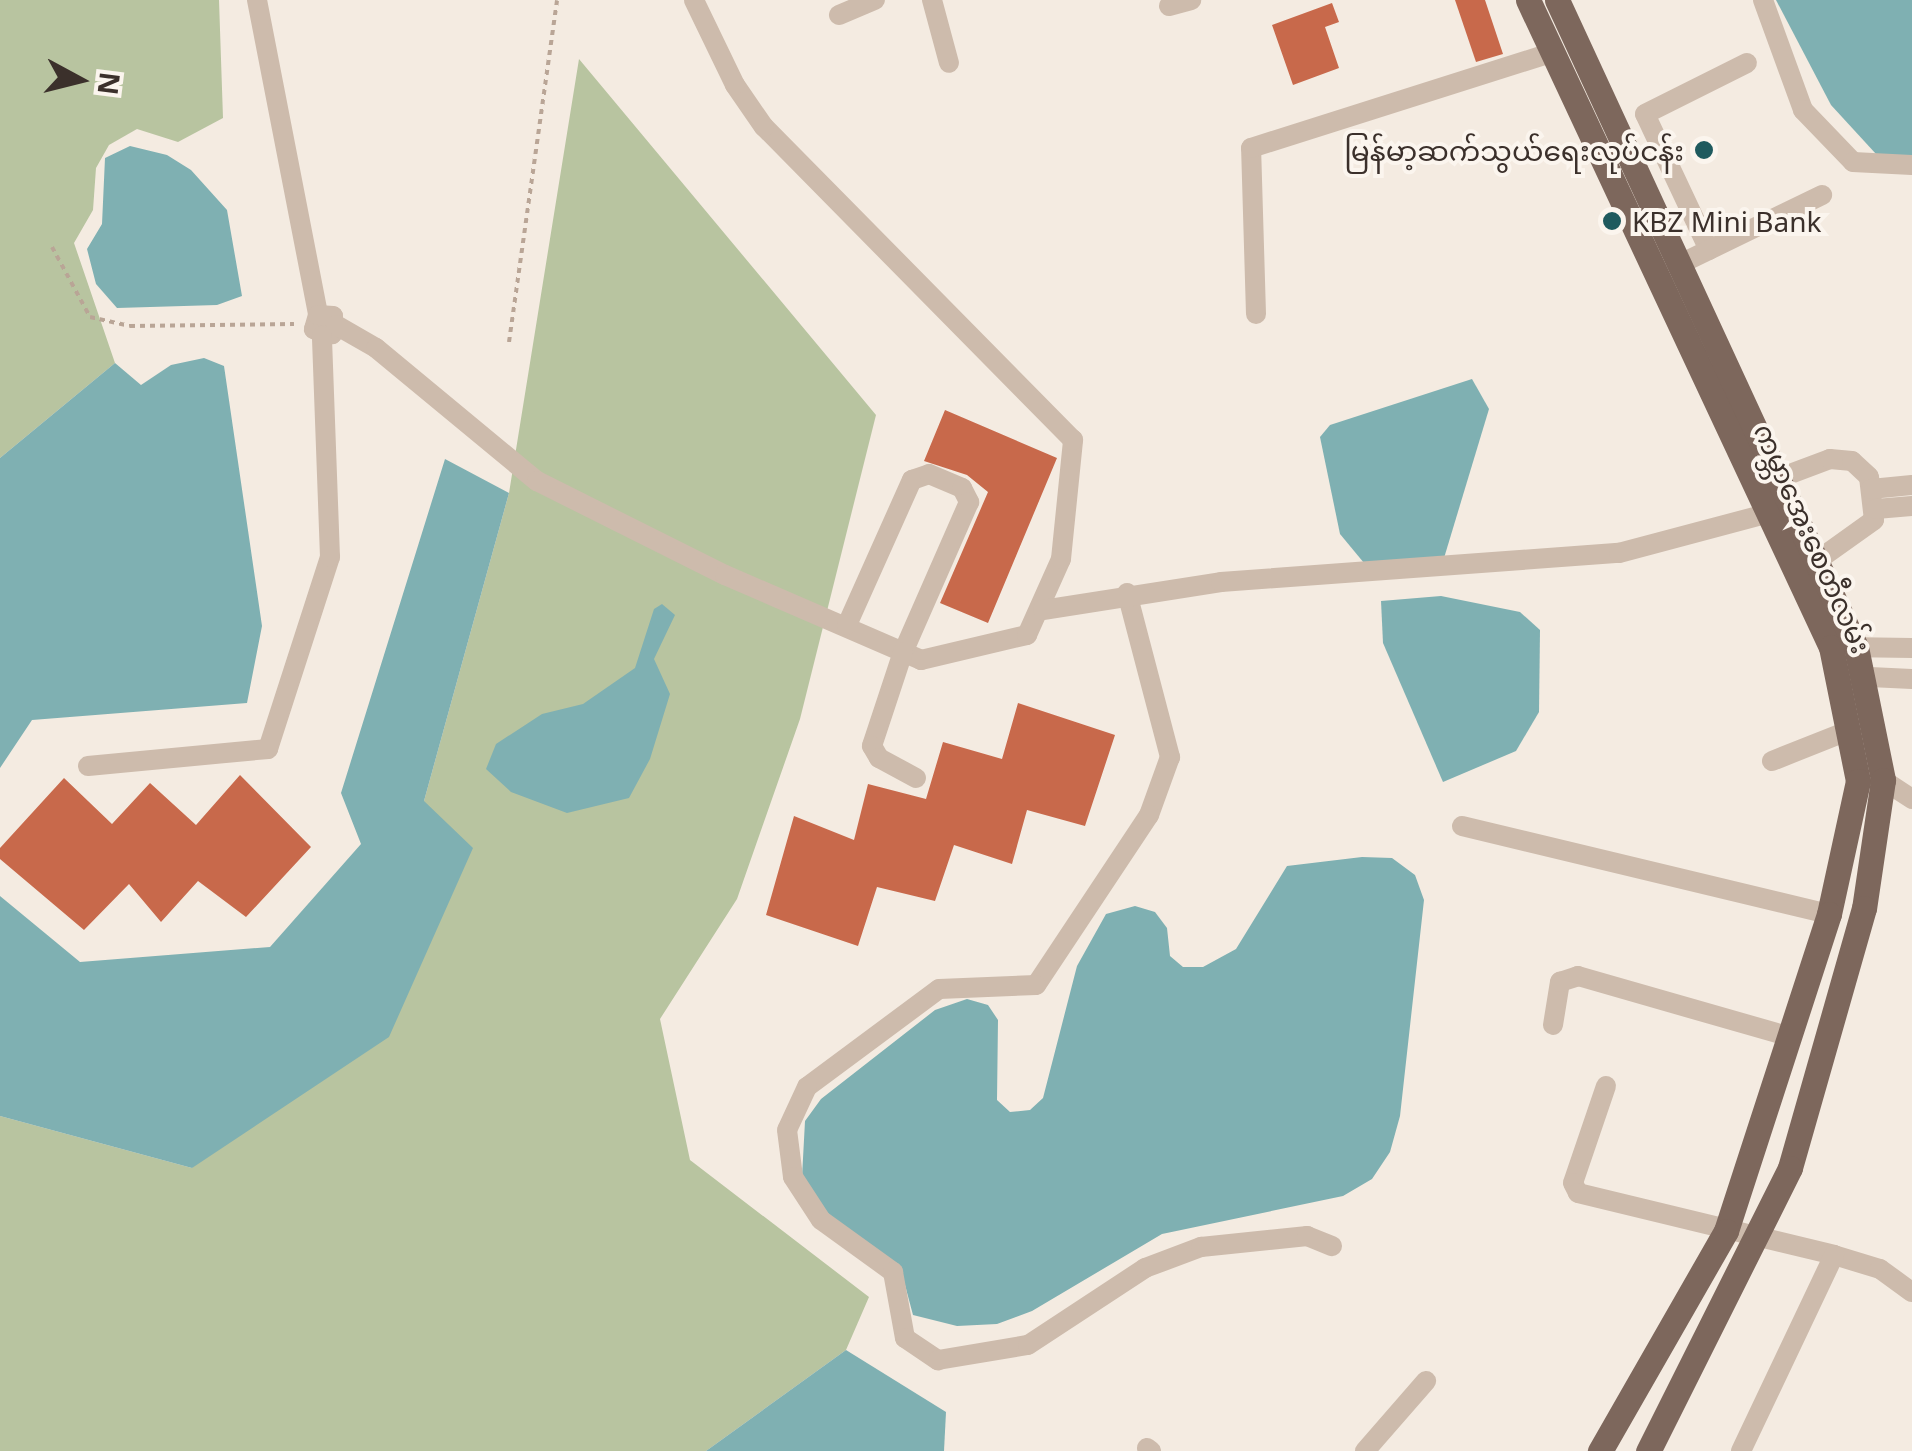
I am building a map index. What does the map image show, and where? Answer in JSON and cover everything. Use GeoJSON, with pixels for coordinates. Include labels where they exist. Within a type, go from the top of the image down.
{"type":"FeatureCollection","features":[{"type":"Feature","properties":{"kind":"main road","name":"ကမ္ဘာအေးစေတီလမ်း"},"geometry":{"type":"LineString","coordinates":[[1528,0],[1555,26],[1677,276],[1770,481],[1818,560],[1882,780],[1864,908],[1790,1168],[1648,1451]]}},
{"type":"Feature","properties":{"kind":"main road","name":"ကမ္ဘာအေးစေတီလမ်း"},"geometry":{"type":"LineString","coordinates":[[1770,481],[1773,512],[1844,647]]}},
{"type":"Feature","properties":{"kind":"main road","name":"ကမ္ဘာအေးစေတီလမ်း"},"geometry":{"type":"LineString","coordinates":[[1600,1451],[1726,1230],[1791,1037],[1829,914],[1858,780],[1850,730],[1853,676]]}},
{"type":"Feature","properties":{"kind":"street"},"geometry":{"type":"LineString","coordinates":[[88,766],[268,749],[330,557],[322,325],[256,0]]}},
{"type":"Feature","properties":{"kind":"street"},"geometry":{"type":"LineString","coordinates":[[322,325],[421,385],[538,481],[725,575],[848,625],[921,660],[1026,635],[1043,610],[1061,559],[1073,440],[764,127],[735,85],[694,0]]}},
{"type":"Feature","properties":{"kind":"street"},"geometry":{"type":"LineString","coordinates":[[839,14],[874,0]]}},
{"type":"Feature","properties":{"kind":"street"},"geometry":{"type":"LineString","coordinates":[[932,0],[949,64]]}},
{"type":"Feature","properties":{"kind":"street"},"geometry":{"type":"LineString","coordinates":[[1170,6],[1191,0]]}},
{"type":"Feature","properties":{"kind":"street"},"geometry":{"type":"LineString","coordinates":[[1763,0],[1802,110],[1853,162],[1912,165]]}},
{"type":"Feature","properties":{"kind":"street"},"geometry":{"type":"LineString","coordinates":[[1256,314],[1251,148],[1555,26]]}},
{"type":"Feature","properties":{"kind":"street"},"geometry":{"type":"LineString","coordinates":[[1709,250],[1645,114],[1746,63]]}},
{"type":"Feature","properties":{"kind":"street"},"geometry":{"type":"LineString","coordinates":[[1677,276],[1709,250],[1822,195]]}},
{"type":"Feature","properties":{"kind":"street"},"geometry":{"type":"LineString","coordinates":[[1770,481],[1818,461],[1852,461],[1873,499]]}},
{"type":"Feature","properties":{"kind":"street"},"geometry":{"type":"LineString","coordinates":[[848,625],[912,480],[929,474],[962,488],[969,502],[904,652],[872,746],[879,758],[916,778]]}},
{"type":"Feature","properties":{"kind":"street"},"geometry":{"type":"LineString","coordinates":[[1818,560],[1858,536],[1873,499],[1912,485]]}},
{"type":"Feature","properties":{"kind":"street"},"geometry":{"type":"LineString","coordinates":[[1873,499],[1912,506]]}},
{"type":"Feature","properties":{"kind":"street"},"geometry":{"type":"LineString","coordinates":[[1043,610],[1128,593],[1358,569],[1449,564],[1513,566],[1619,553],[1773,512]]}},
{"type":"Feature","properties":{"kind":"street"},"geometry":{"type":"LineString","coordinates":[[1128,593],[1170,756],[1149,815],[1036,985],[939,989],[808,1087],[787,1130],[793,1178],[821,1220],[893,1272],[906,1338],[938,1360],[1028,1344],[1145,1268],[1200,1248],[1307,1236],[1332,1246]]}},
{"type":"Feature","properties":{"kind":"street"},"geometry":{"type":"LineString","coordinates":[[1844,647],[1912,648]]}},
{"type":"Feature","properties":{"kind":"street"},"geometry":{"type":"LineString","coordinates":[[1853,676],[1912,679]]}},
{"type":"Feature","properties":{"kind":"street"},"geometry":{"type":"LineString","coordinates":[[1772,760],[1850,730]]}},
{"type":"Feature","properties":{"kind":"street"},"geometry":{"type":"LineString","coordinates":[[1882,780],[1912,799]]}},
{"type":"Feature","properties":{"kind":"street"},"geometry":{"type":"LineString","coordinates":[[1462,826],[1829,914]]}},
{"type":"Feature","properties":{"kind":"street"},"geometry":{"type":"LineString","coordinates":[[1553,1025],[1560,982],[1578,976],[1791,1037]]}},
{"type":"Feature","properties":{"kind":"street"},"geometry":{"type":"LineString","coordinates":[[1606,1086],[1573,1183],[1578,1193],[1834,1255],[1907,1278]]}},
{"type":"Feature","properties":{"kind":"street"},"geometry":{"type":"LineString","coordinates":[[1741,1451],[1834,1255]]}},
{"type":"Feature","properties":{"kind":"street"},"geometry":{"type":"LineString","coordinates":[[1365,1451],[1426,1381]]}},
{"type":"Feature","properties":{"kind":"path"},"geometry":{"type":"LineString","coordinates":[[509,342],[558,0]]}},
{"type":"Feature","properties":{"kind":"path"},"geometry":{"type":"LineString","coordinates":[[52,246],[90,317],[130,326],[322,325]]}},
{"type":"Feature","properties":{"kind":"green space"},"geometry":{"type":"Polygon","coordinates":[[[0,0],[219,0],[223,118],[178,142],[137,129],[109,145],[96,168],[93,210],[74,243],[115,363],[0,458],[0,0]]]}},
{"type":"Feature","properties":{"kind":"green space"},"geometry":{"type":"Polygon","coordinates":[[[579,59],[876,415],[800,719],[737,899],[660,1019],[690,1160],[869,1297],[846,1350],[706,1451],[0,1451],[0,1116],[192,1168],[424,801],[509,493],[579,59]]]}},
{"type":"Feature","properties":{"kind":"water"},"geometry":{"type":"Polygon","coordinates":[[[1776,0],[1912,0],[1912,156],[1876,154],[1831,105],[1776,0]]]}},
{"type":"Feature","properties":{"kind":"water"},"geometry":{"type":"Polygon","coordinates":[[[130,146],[167,155],[191,170],[227,210],[242,296],[217,305],[117,308],[96,284],[87,249],[102,224],[105,158],[130,146]]]}},
{"type":"Feature","properties":{"kind":"water"},"geometry":{"type":"Polygon","coordinates":[[[204,358],[224,366],[262,626],[247,703],[32,720],[0,768],[0,458],[115,363],[141,385],[171,365],[204,358]]]}},
{"type":"Feature","properties":{"kind":"water"},"geometry":{"type":"Polygon","coordinates":[[[1472,379],[1489,409],[1441,568],[1369,569],[1340,534],[1320,437],[1330,425],[1472,379]]]}},
{"type":"Feature","properties":{"kind":"water"},"geometry":{"type":"Polygon","coordinates":[[[445,459],[509,493],[424,801],[473,848],[389,1037],[192,1168],[0,1116],[0,896],[80,962],[270,947],[361,844],[341,793],[445,459]]]}},
{"type":"Feature","properties":{"kind":"water"},"geometry":{"type":"Polygon","coordinates":[[[1441,596],[1520,612],[1540,630],[1539,712],[1516,751],[1443,782],[1383,643],[1381,601],[1441,596]]]}},
{"type":"Feature","properties":{"kind":"water"},"geometry":{"type":"Polygon","coordinates":[[[662,604],[675,615],[654,659],[670,694],[650,759],[629,798],[567,813],[511,792],[486,769],[496,744],[542,714],[583,704],[635,668],[654,609],[662,604]]]}},
{"type":"Feature","properties":{"kind":"water"},"geometry":{"type":"Polygon","coordinates":[[[1362,857],[1392,858],[1415,875],[1424,900],[1400,1116],[1390,1152],[1372,1179],[1343,1196],[1162,1234],[1032,1311],[997,1324],[957,1326],[913,1315],[901,1270],[824,1211],[802,1177],[805,1121],[821,1099],[935,1010],[967,999],[988,1005],[998,1020],[997,1100],[1010,1112],[1030,1110],[1043,1098],[1077,966],[1106,914],[1135,906],[1155,912],[1167,928],[1170,956],[1183,967],[1203,967],[1236,949],[1287,866],[1362,857]]]}},
{"type":"Feature","properties":{"kind":"water"},"geometry":{"type":"Polygon","coordinates":[[[846,1350],[946,1412],[944,1451],[706,1451],[846,1350]]]}},
{"type":"Feature","properties":{"kind":"building"},"geometry":{"type":"Polygon","coordinates":[[[1455,0],[1485,0],[1503,54],[1476,62],[1455,0]]]}},
{"type":"Feature","properties":{"kind":"building"},"geometry":{"type":"Polygon","coordinates":[[[1332,3],[1339,22],[1325,27],[1339,68],[1293,85],[1272,25],[1332,3]]]}},
{"type":"Feature","properties":{"kind":"building"},"geometry":{"type":"Polygon","coordinates":[[[945,410],[1057,458],[988,623],[940,603],[988,492],[967,475],[924,461],[945,410]]]}},
{"type":"Feature","properties":{"kind":"building"},"geometry":{"type":"Polygon","coordinates":[[[1018,703],[1115,735],[1085,826],[1027,810],[1012,864],[954,845],[935,901],[877,887],[858,946],[766,915],[794,816],[854,840],[868,784],[926,799],[943,742],[1002,759],[1018,703]]]}},
{"type":"Feature","properties":{"kind":"building"},"geometry":{"type":"Polygon","coordinates":[[[240,775],[311,847],[246,917],[198,881],[161,922],[129,884],[84,930],[0,859],[0,848],[64,778],[112,824],[150,783],[196,825],[240,775]]]}},
{"type":"Feature","properties":{"kind":"place","name":"မြန်မာ့ဆက်သွယ်ရေးလုပ်ငန်း"},"geometry":{"type":"Point","coordinates":[1704,150]}},
{"type":"Feature","properties":{"kind":"place","name":"KBZ Mini Bank"},"geometry":{"type":"Point","coordinates":[1612,221]}}]}
